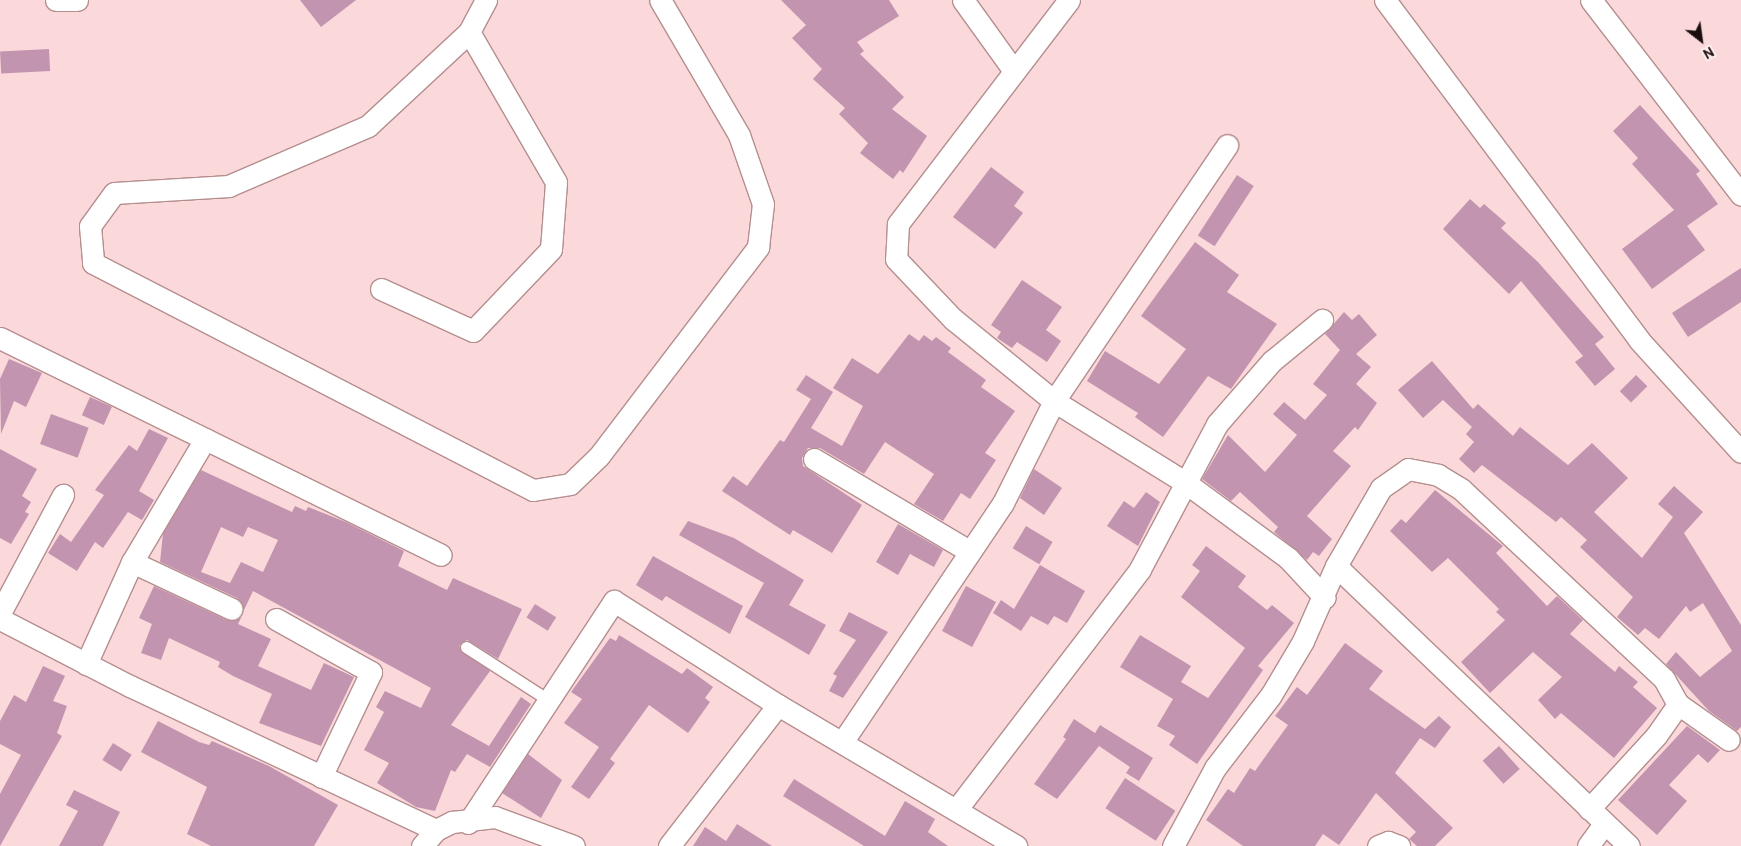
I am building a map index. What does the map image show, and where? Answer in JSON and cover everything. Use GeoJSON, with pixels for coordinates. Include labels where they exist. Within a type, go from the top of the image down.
{"type":"FeatureCollection","features":[{"type":"Feature","properties":{"kind":"street"},"geometry":{"type":"LineString","coordinates":[[56,0],[77,0]]}},
{"type":"Feature","properties":{"kind":"street"},"geometry":{"type":"LineString","coordinates":[[486,0],[469,32],[368,126],[229,186],[114,193],[90,226],[93,263],[533,490],[570,484],[598,456],[758,247],[762,204],[739,135],[660,0]]}},
{"type":"Feature","properties":{"kind":"street"},"geometry":{"type":"LineString","coordinates":[[963,0],[1014,71]]}},
{"type":"Feature","properties":{"kind":"street"},"geometry":{"type":"LineString","coordinates":[[1069,0],[898,224],[896,259],[952,320],[1054,401],[1186,483],[1288,558],[1325,598]]}},
{"type":"Feature","properties":{"kind":"street"},"geometry":{"type":"LineString","coordinates":[[1385,0],[1639,340],[1741,452]]}},
{"type":"Feature","properties":{"kind":"street"},"geometry":{"type":"LineString","coordinates":[[1591,0],[1741,195]]}},
{"type":"Feature","properties":{"kind":"street"},"geometry":{"type":"LineString","coordinates":[[381,290],[473,331],[551,249],[556,182],[469,32]]}},
{"type":"Feature","properties":{"kind":"street"},"geometry":{"type":"LineString","coordinates":[[843,741],[1003,503],[1054,401],[1228,145]]}},
{"type":"Feature","properties":{"kind":"street"},"geometry":{"type":"LineString","coordinates":[[956,810],[1140,569],[1217,424],[1272,361],[1322,320]]}},
{"type":"Feature","properties":{"kind":"street"},"geometry":{"type":"LineString","coordinates":[[0,338],[441,555]]}},
{"type":"Feature","properties":{"kind":"street"},"geometry":{"type":"LineString","coordinates":[[86,664],[132,562],[205,440]]}},
{"type":"Feature","properties":{"kind":"street"},"geometry":{"type":"LineString","coordinates":[[814,459],[969,551]]}},
{"type":"Feature","properties":{"kind":"street"},"geometry":{"type":"LineString","coordinates":[[1173,846],[1216,768],[1271,695],[1325,598],[1336,566],[1381,488],[1408,469],[1438,475],[1461,489],[1664,679],[1678,704],[1729,740]]}},
{"type":"Feature","properties":{"kind":"street"},"geometry":{"type":"LineString","coordinates":[[0,612],[63,495]]}},
{"type":"Feature","properties":{"kind":"street"},"geometry":{"type":"LineString","coordinates":[[132,562],[232,609]]}},
{"type":"Feature","properties":{"kind":"street"},"geometry":{"type":"LineString","coordinates":[[1336,566],[1629,846]]}},
{"type":"Feature","properties":{"kind":"street"},"geometry":{"type":"LineString","coordinates":[[468,823],[614,601],[778,705],[843,741],[1016,846]]}},
{"type":"Feature","properties":{"kind":"street"},"geometry":{"type":"LineString","coordinates":[[276,619],[371,672],[321,777]]}},
{"type":"Feature","properties":{"kind":"street"},"geometry":{"type":"LineString","coordinates":[[0,620],[86,664],[436,830]]}},
{"type":"Feature","properties":{"kind":"street"},"geometry":{"type":"LineString","coordinates":[[1588,846],[1596,816],[1678,704]]}},
{"type":"Feature","properties":{"kind":"street"},"geometry":{"type":"LineString","coordinates":[[669,846],[778,705]]}},
{"type":"Feature","properties":{"kind":"street"},"geometry":{"type":"LineString","coordinates":[[422,846],[436,830],[452,822],[468,823],[495,818],[574,846]]}},
{"type":"Feature","properties":{"kind":"street"},"geometry":{"type":"LineString","coordinates":[[1378,846],[1388,842],[1399,846]]}},
{"type":"Feature","properties":{"kind":"lane"},"geometry":{"type":"LineString","coordinates":[[466,647],[550,700]]}},
{"type":"Feature","properties":{"kind":"building"},"geometry":{"type":"Polygon","coordinates":[[[300,0],[356,0],[321,27],[300,0]]]}},
{"type":"Feature","properties":{"kind":"building"},"geometry":{"type":"Polygon","coordinates":[[[781,0],[889,0],[899,16],[857,42],[864,51],[860,54],[904,97],[892,109],[927,136],[903,173],[900,170],[893,179],[860,153],[868,143],[839,114],[845,108],[813,79],[822,69],[792,38],[806,25],[781,0]]]}},
{"type":"Feature","properties":{"kind":"building"},"geometry":{"type":"Polygon","coordinates":[[[49,49],[50,71],[1,74],[0,52],[49,49]]]}},
{"type":"Feature","properties":{"kind":"building"},"geometry":{"type":"Polygon","coordinates":[[[1640,105],[1700,171],[1696,174],[1718,204],[1687,226],[1705,250],[1652,289],[1622,249],[1674,210],[1632,164],[1638,158],[1613,131],[1640,105]]]}},
{"type":"Feature","properties":{"kind":"building"},"geometry":{"type":"Polygon","coordinates":[[[991,167],[1024,192],[1014,206],[1023,213],[995,249],[953,217],[991,167]]]}},
{"type":"Feature","properties":{"kind":"building"},"geometry":{"type":"Polygon","coordinates":[[[1237,175],[1254,186],[1215,246],[1198,235],[1237,175]]]}},
{"type":"Feature","properties":{"kind":"building"},"geometry":{"type":"Polygon","coordinates":[[[1470,199],[1480,208],[1484,204],[1506,223],[1501,228],[1538,262],[1604,337],[1595,344],[1615,369],[1595,386],[1575,362],[1583,356],[1521,281],[1509,294],[1443,229],[1470,199]]]}},
{"type":"Feature","properties":{"kind":"building"},"geometry":{"type":"Polygon","coordinates":[[[1195,242],[1239,275],[1227,292],[1277,324],[1231,389],[1208,376],[1163,437],[1135,417],[1138,413],[1087,381],[1105,351],[1159,384],[1186,349],[1141,316],[1195,242]]]}},
{"type":"Feature","properties":{"kind":"building"},"geometry":{"type":"Polygon","coordinates":[[[1741,268],[1741,302],[1688,337],[1672,313],[1741,268]]]}},
{"type":"Feature","properties":{"kind":"building"},"geometry":{"type":"Polygon","coordinates":[[[1022,280],[1062,307],[1046,330],[1061,341],[1047,362],[1017,342],[1012,348],[997,338],[1001,332],[991,325],[1022,280]]]}},
{"type":"Feature","properties":{"kind":"building"},"geometry":{"type":"Polygon","coordinates":[[[1344,312],[1352,320],[1359,314],[1377,335],[1356,354],[1371,367],[1356,384],[1377,403],[1358,430],[1355,427],[1333,451],[1351,466],[1307,516],[1332,539],[1319,556],[1313,552],[1307,560],[1274,532],[1278,527],[1240,492],[1231,501],[1202,479],[1228,435],[1265,472],[1297,435],[1273,414],[1284,402],[1305,420],[1327,395],[1313,384],[1340,350],[1325,334],[1344,312]]]}},
{"type":"Feature","properties":{"kind":"building"},"geometry":{"type":"Polygon","coordinates":[[[909,334],[919,341],[924,335],[932,341],[936,337],[951,348],[948,352],[986,380],[981,387],[1015,411],[985,453],[996,460],[970,499],[961,493],[943,521],[914,504],[934,474],[885,442],[864,474],[820,448],[808,448],[802,458],[803,466],[862,505],[832,553],[793,530],[790,535],[722,491],[733,476],[747,486],[780,440],[784,442],[811,399],[796,390],[806,375],[833,392],[811,428],[842,446],[863,406],[833,388],[852,358],[878,374],[909,334]]]}},
{"type":"Feature","properties":{"kind":"building"},"geometry":{"type":"Polygon","coordinates":[[[9,359],[42,373],[26,407],[14,401],[1,434],[0,379],[9,359]]]}},
{"type":"Feature","properties":{"kind":"building"},"geometry":{"type":"Polygon","coordinates":[[[1432,361],[1473,409],[1478,404],[1513,436],[1520,427],[1568,465],[1592,443],[1628,478],[1594,512],[1642,558],[1673,517],[1658,504],[1674,486],[1703,512],[1684,533],[1741,625],[1741,727],[1737,731],[1709,711],[1666,664],[1676,652],[1700,677],[1732,651],[1703,603],[1690,612],[1686,606],[1659,639],[1645,628],[1638,635],[1617,617],[1633,597],[1580,547],[1587,540],[1561,517],[1556,522],[1482,465],[1474,473],[1459,459],[1474,442],[1466,434],[1472,427],[1443,400],[1423,418],[1398,390],[1432,361]]]}},
{"type":"Feature","properties":{"kind":"building"},"geometry":{"type":"Polygon","coordinates":[[[1636,375],[1647,386],[1631,403],[1620,391],[1636,375]]]}},
{"type":"Feature","properties":{"kind":"building"},"geometry":{"type":"Polygon","coordinates":[[[90,397],[112,407],[104,425],[82,415],[90,397]]]}},
{"type":"Feature","properties":{"kind":"building"},"geometry":{"type":"Polygon","coordinates":[[[51,414],[89,428],[78,458],[40,444],[51,414]]]}},
{"type":"Feature","properties":{"kind":"building"},"geometry":{"type":"Polygon","coordinates":[[[149,429],[168,438],[139,491],[154,500],[142,520],[128,512],[103,548],[95,542],[77,571],[48,553],[60,534],[71,542],[104,495],[95,490],[129,445],[137,451],[149,429]]]}},
{"type":"Feature","properties":{"kind":"building"},"geometry":{"type":"Polygon","coordinates":[[[0,449],[37,469],[22,496],[31,502],[25,512],[29,514],[11,544],[0,538],[0,449]]]}},
{"type":"Feature","properties":{"kind":"building"},"geometry":{"type":"Polygon","coordinates":[[[1034,469],[1062,488],[1044,515],[1020,498],[1034,469]]]}},
{"type":"Feature","properties":{"kind":"building"},"geometry":{"type":"Polygon","coordinates":[[[201,470],[292,512],[295,506],[306,511],[308,507],[346,522],[404,551],[398,566],[447,590],[453,578],[522,609],[498,659],[467,640],[459,646],[490,671],[451,725],[489,746],[521,697],[531,704],[490,767],[467,754],[455,772],[451,770],[435,811],[416,807],[377,783],[389,763],[364,750],[384,712],[376,707],[385,691],[421,708],[431,688],[253,591],[244,610],[237,598],[160,562],[163,533],[201,470]],[[221,527],[201,572],[230,583],[241,562],[263,572],[278,540],[248,527],[243,537],[221,527]]]}},
{"type":"Feature","properties":{"kind":"building"},"geometry":{"type":"Polygon","coordinates":[[[1435,490],[1503,546],[1496,553],[1547,606],[1557,596],[1583,620],[1570,634],[1615,672],[1619,666],[1638,682],[1633,687],[1657,708],[1614,758],[1561,713],[1555,719],[1538,700],[1562,677],[1533,652],[1490,693],[1461,662],[1505,620],[1496,612],[1499,609],[1448,558],[1432,572],[1390,531],[1401,519],[1406,523],[1435,490]]]}},
{"type":"Feature","properties":{"kind":"building"},"geometry":{"type":"Polygon","coordinates":[[[1146,492],[1160,502],[1138,546],[1107,526],[1124,501],[1134,508],[1146,492]]]}},
{"type":"Feature","properties":{"kind":"building"},"geometry":{"type":"Polygon","coordinates":[[[688,521],[734,538],[804,580],[789,605],[826,625],[809,655],[745,617],[764,583],[679,535],[688,521]]]}},
{"type":"Feature","properties":{"kind":"building"},"geometry":{"type":"Polygon","coordinates":[[[898,524],[943,550],[934,567],[910,554],[898,575],[876,562],[898,524]]]}},
{"type":"Feature","properties":{"kind":"building"},"geometry":{"type":"Polygon","coordinates":[[[1026,526],[1053,542],[1039,564],[1013,548],[1026,526]]]}},
{"type":"Feature","properties":{"kind":"building"},"geometry":{"type":"Polygon","coordinates":[[[1206,546],[1246,576],[1238,587],[1267,610],[1272,605],[1294,623],[1258,666],[1263,670],[1197,764],[1169,745],[1175,736],[1157,726],[1173,699],[1120,667],[1140,635],[1191,666],[1181,682],[1208,698],[1245,648],[1181,597],[1200,571],[1192,565],[1206,546]]]}},
{"type":"Feature","properties":{"kind":"building"},"geometry":{"type":"Polygon","coordinates":[[[653,556],[743,606],[730,634],[666,596],[662,601],[636,585],[653,556]]]}},
{"type":"Feature","properties":{"kind":"building"},"geometry":{"type":"Polygon","coordinates":[[[1040,565],[1085,591],[1067,623],[1054,616],[1048,625],[1031,616],[1021,631],[993,613],[1001,600],[1014,609],[1040,565]]]}},
{"type":"Feature","properties":{"kind":"building"},"geometry":{"type":"Polygon","coordinates":[[[154,586],[227,620],[241,618],[238,624],[271,639],[258,666],[311,690],[324,663],[354,677],[321,746],[259,723],[272,694],[218,667],[220,662],[169,638],[161,660],[141,653],[152,624],[139,618],[154,586]]]}},
{"type":"Feature","properties":{"kind":"building"},"geometry":{"type":"Polygon","coordinates":[[[966,586],[996,602],[972,647],[942,631],[966,586]]]}},
{"type":"Feature","properties":{"kind":"building"},"geometry":{"type":"Polygon","coordinates":[[[535,604],[556,617],[548,631],[527,618],[535,604]]]}},
{"type":"Feature","properties":{"kind":"building"},"geometry":{"type":"Polygon","coordinates":[[[849,612],[888,632],[843,698],[829,691],[837,676],[833,674],[856,640],[839,631],[849,612]]]}},
{"type":"Feature","properties":{"kind":"building"},"geometry":{"type":"Polygon","coordinates":[[[619,635],[682,674],[687,668],[713,687],[705,698],[710,702],[688,733],[649,705],[610,759],[615,763],[589,799],[571,787],[599,747],[564,723],[582,699],[571,692],[610,638],[616,641],[619,635]]]}},
{"type":"Feature","properties":{"kind":"building"},"geometry":{"type":"Polygon","coordinates":[[[1345,643],[1383,671],[1369,689],[1425,729],[1439,716],[1451,727],[1435,748],[1420,738],[1395,773],[1453,828],[1435,846],[1417,846],[1409,839],[1416,832],[1376,793],[1339,845],[1323,834],[1315,846],[1243,846],[1206,820],[1228,789],[1234,793],[1250,768],[1255,771],[1288,725],[1275,716],[1297,687],[1307,695],[1345,643]]]}},
{"type":"Feature","properties":{"kind":"building"},"geometry":{"type":"Polygon","coordinates":[[[43,666],[65,676],[53,701],[67,706],[57,733],[62,736],[0,846],[0,794],[21,755],[0,744],[0,721],[14,695],[26,702],[43,666]]]}},
{"type":"Feature","properties":{"kind":"building"},"geometry":{"type":"Polygon","coordinates":[[[1074,719],[1095,733],[1100,725],[1153,758],[1139,781],[1126,773],[1130,767],[1099,746],[1057,799],[1034,784],[1066,739],[1063,737],[1074,719]]]}},
{"type":"Feature","properties":{"kind":"building"},"geometry":{"type":"Polygon","coordinates":[[[158,721],[199,742],[209,745],[212,741],[269,766],[338,805],[314,846],[211,846],[187,834],[207,787],[141,752],[158,721]]]}},
{"type":"Feature","properties":{"kind":"building"},"geometry":{"type":"Polygon","coordinates":[[[1687,726],[1720,750],[1708,763],[1698,754],[1669,785],[1687,801],[1657,835],[1618,800],[1687,726]]]}},
{"type":"Feature","properties":{"kind":"building"},"geometry":{"type":"Polygon","coordinates":[[[113,743],[132,755],[121,772],[102,760],[113,743]]]}},
{"type":"Feature","properties":{"kind":"building"},"geometry":{"type":"Polygon","coordinates":[[[1499,746],[1520,769],[1503,784],[1483,761],[1499,746]]]}},
{"type":"Feature","properties":{"kind":"building"},"geometry":{"type":"Polygon","coordinates":[[[528,754],[562,780],[541,818],[502,793],[528,754]]]}},
{"type":"Feature","properties":{"kind":"building"},"geometry":{"type":"Polygon","coordinates":[[[1125,778],[1175,811],[1156,841],[1105,808],[1125,778]]]}},
{"type":"Feature","properties":{"kind":"building"},"geometry":{"type":"Polygon","coordinates":[[[794,779],[885,836],[905,801],[935,819],[928,832],[948,846],[864,846],[783,796],[794,779]]]}},
{"type":"Feature","properties":{"kind":"building"},"geometry":{"type":"Polygon","coordinates":[[[74,790],[120,812],[103,846],[59,846],[78,811],[66,805],[74,790]]]}},
{"type":"Feature","properties":{"kind":"building"},"geometry":{"type":"Polygon","coordinates":[[[737,824],[772,846],[693,846],[705,827],[726,841],[737,824]]]}}]}
